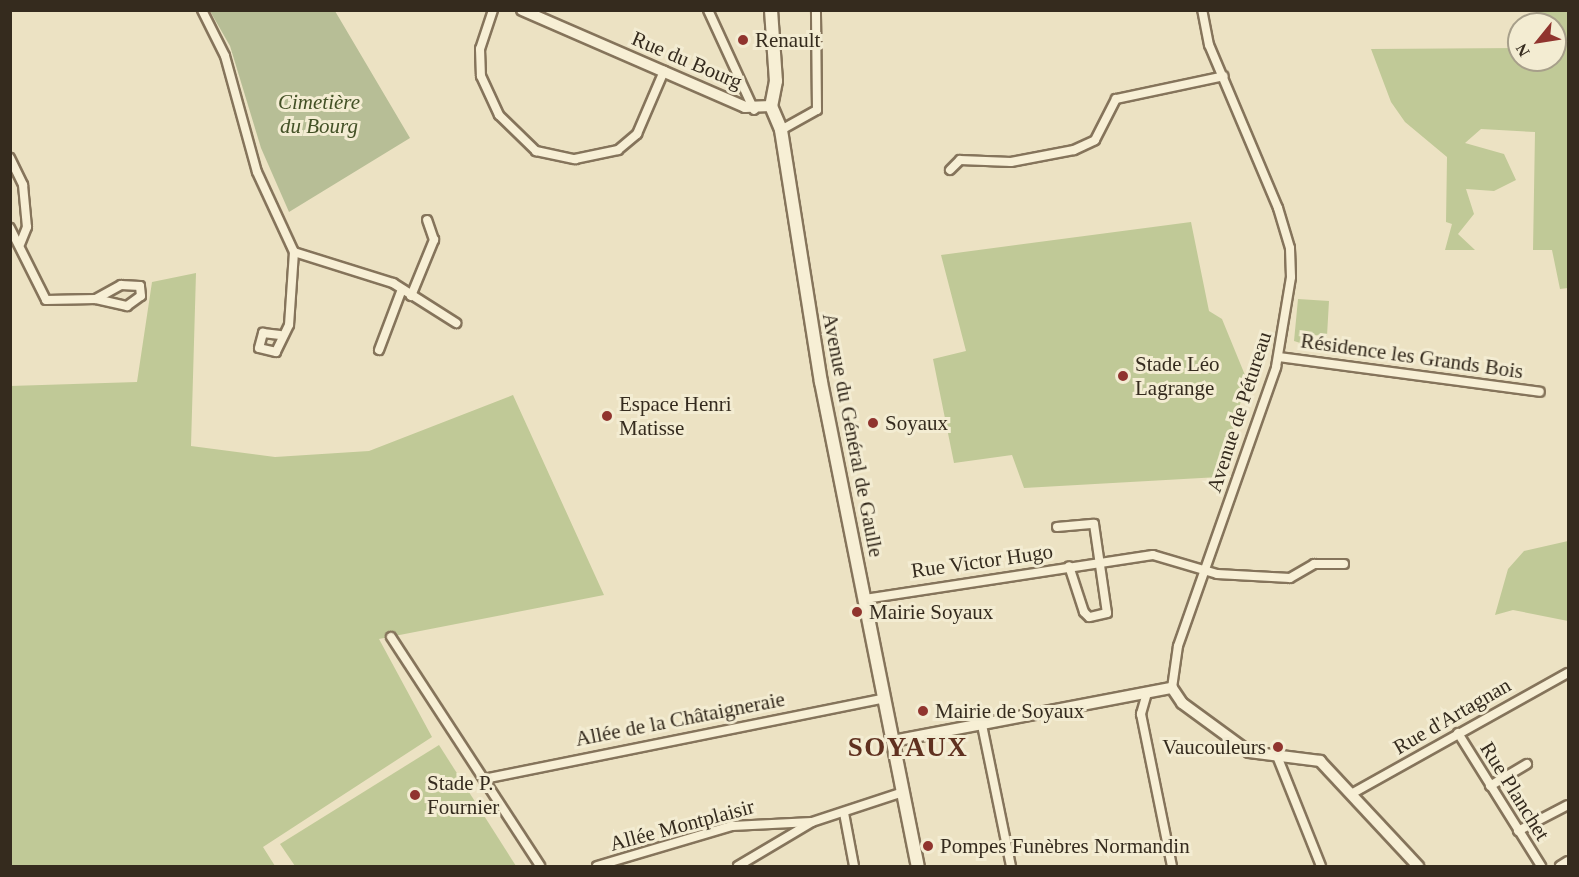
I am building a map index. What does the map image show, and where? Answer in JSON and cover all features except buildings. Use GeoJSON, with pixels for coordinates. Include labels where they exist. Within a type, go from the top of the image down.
{"type":"FeatureCollection","features":[{"type":"Feature","properties":{"kind":"main road"},"geometry":{"type":"LineString","coordinates":[[771,10],[776,81],[771,106]]}},
{"type":"Feature","properties":{"kind":"main road","name":"Avenue du Général de Gaulle"},"geometry":{"type":"LineString","coordinates":[[771,106],[781,130],[799,261],[918,867]]}},
{"type":"Feature","properties":{"kind":"street"},"geometry":{"type":"LineString","coordinates":[[202,10],[225,56],[257,172],[294,252],[289,324],[280,335]]}},
{"type":"Feature","properties":{"kind":"street"},"geometry":{"type":"LineString","coordinates":[[494,10],[480,49],[481,76],[499,115],[536,151],[575,159],[618,150],[637,134],[664,71]]}},
{"type":"Feature","properties":{"kind":"street","name":"Rue du Bourg"},"geometry":{"type":"LineString","coordinates":[[522,10],[754,110],[771,106]]}},
{"type":"Feature","properties":{"kind":"street"},"geometry":{"type":"LineString","coordinates":[[708,10],[754,110]]}},
{"type":"Feature","properties":{"kind":"street"},"geometry":{"type":"LineString","coordinates":[[781,130],[818,110],[816,10]]}},
{"type":"Feature","properties":{"kind":"street","name":"Avenue de Pétureau"},"geometry":{"type":"LineString","coordinates":[[1172,688],[1178,646],[1279,357],[1290,248],[1224,76],[1209,45],[1202,10]]}},
{"type":"Feature","properties":{"kind":"street"},"geometry":{"type":"LineString","coordinates":[[950,170],[960,160],[1011,162],[1074,150],[1095,140],[1116,99],[1224,76]]}},
{"type":"Feature","properties":{"kind":"street"},"geometry":{"type":"LineString","coordinates":[[10,158],[23,185],[27,227],[20,244]]}},
{"type":"Feature","properties":{"kind":"street"},"geometry":{"type":"LineString","coordinates":[[411,296],[434,240],[427,220]]}},
{"type":"Feature","properties":{"kind":"street"},"geometry":{"type":"LineString","coordinates":[[10,228],[46,300],[96,299],[127,306],[141,296],[140,286],[121,285],[96,299]]}},
{"type":"Feature","properties":{"kind":"street"},"geometry":{"type":"LineString","coordinates":[[294,252],[402,289],[456,323]]}},
{"type":"Feature","properties":{"kind":"street"},"geometry":{"type":"LineString","coordinates":[[379,350],[402,289]]}},
{"type":"Feature","properties":{"kind":"street","name":"Résidence les Grands Bois"},"geometry":{"type":"LineString","coordinates":[[1279,357],[1540,392]]}},
{"type":"Feature","properties":{"kind":"street"},"geometry":{"type":"LineString","coordinates":[[1057,527],[1094,524],[1100,561]]}},
{"type":"Feature","properties":{"kind":"street","name":"Rue Victor Hugo"},"geometry":{"type":"LineString","coordinates":[[866,599],[1100,561],[1153,555],[1204,568],[1217,574],[1290,578],[1314,564],[1344,564]]}},
{"type":"Feature","properties":{"kind":"street","name":"Rue Victor Hugo"},"geometry":{"type":"LineString","coordinates":[[1069,566],[1089,617],[1107,613],[1100,561]]}},
{"type":"Feature","properties":{"kind":"street"},"geometry":{"type":"LineString","coordinates":[[391,637],[540,867]]}},
{"type":"Feature","properties":{"kind":"street","name":"Rue d'Artagnan"},"geometry":{"type":"LineString","coordinates":[[1353,793],[1569,673]]}},
{"type":"Feature","properties":{"kind":"street"},"geometry":{"type":"LineString","coordinates":[[893,741],[1172,688],[1182,703],[1249,752],[1277,756],[1313,757],[1353,793],[1418,867]]}},
{"type":"Feature","properties":{"kind":"street"},"geometry":{"type":"LineString","coordinates":[[1147,693],[1141,714],[1172,867]]}},
{"type":"Feature","properties":{"kind":"street","name":"Allée de la Châtaigneraie"},"geometry":{"type":"LineString","coordinates":[[484,779],[884,698]]}},
{"type":"Feature","properties":{"kind":"street"},"geometry":{"type":"LineString","coordinates":[[982,725],[1011,867]]}},
{"type":"Feature","properties":{"kind":"street","name":"Rue Planchet"},"geometry":{"type":"LineString","coordinates":[[1458,733],[1541,867]]}},
{"type":"Feature","properties":{"kind":"street"},"geometry":{"type":"LineString","coordinates":[[1277,756],[1321,867]]}},
{"type":"Feature","properties":{"kind":"street"},"geometry":{"type":"LineString","coordinates":[[1490,786],[1527,764]]}},
{"type":"Feature","properties":{"kind":"street"},"geometry":{"type":"LineString","coordinates":[[738,867],[812,822],[903,792]]}},
{"type":"Feature","properties":{"kind":"street"},"geometry":{"type":"LineString","coordinates":[[1518,831],[1569,805]]}},
{"type":"Feature","properties":{"kind":"street"},"geometry":{"type":"LineString","coordinates":[[844,813],[854,867]]}},
{"type":"Feature","properties":{"kind":"street","name":"Allée Montplaisir"},"geometry":{"type":"LineString","coordinates":[[597,867],[732,826],[812,822]]}},
{"type":"Feature","properties":{"kind":"street"},"geometry":{"type":"LineString","coordinates":[[1560,867],[1569,861]]}},
{"type":"Feature","properties":{"kind":"green space","name":"Cimetière du Bourg"},"geometry":{"type":"Polygon","coordinates":[[[210,11],[335,11],[410,138],[289,212],[261,148],[230,46],[210,11]]]}},
{"type":"Feature","properties":{"kind":"green space"},"geometry":{"type":"Polygon","coordinates":[[[1568,11],[1568,288],[1560,289],[1552,250],[1533,250],[1535,132],[1481,129],[1465,143],[1504,154],[1516,180],[1494,191],[1466,189],[1474,214],[1458,234],[1475,250],[1445,250],[1452,224],[1446,222],[1447,157],[1405,122],[1391,102],[1371,49],[1507,48],[1507,72],[1567,72],[1567,12],[1537,12],[1568,11]]]}},
{"type":"Feature","properties":{"kind":"green space"},"geometry":{"type":"Polygon","coordinates":[[[1191,222],[1209,311],[1222,319],[1247,380],[1219,477],[1024,488],[1012,455],[954,463],[933,359],[966,351],[941,255],[1191,222]]]}},
{"type":"Feature","properties":{"kind":"green space"},"geometry":{"type":"Polygon","coordinates":[[[196,273],[191,446],[275,457],[369,451],[513,395],[604,595],[379,639],[432,737],[263,847],[275,866],[11,866],[10,386],[137,382],[152,282],[196,273]]]}},
{"type":"Feature","properties":{"kind":"green space"},"geometry":{"type":"Polygon","coordinates":[[[1298,299],[1329,301],[1327,336],[1312,335],[1310,346],[1294,341],[1298,299]]]}},
{"type":"Feature","properties":{"kind":"green space"},"geometry":{"type":"Polygon","coordinates":[[[1568,541],[1568,621],[1513,610],[1495,615],[1508,569],[1524,551],[1568,541]]]}},
{"type":"Feature","properties":{"kind":"green space","name":"Stade P. Fournier"},"geometry":{"type":"Polygon","coordinates":[[[439,745],[516,866],[295,866],[280,844],[439,745]]]}},
{"type":"Feature","properties":{"kind":"place","name":"Renault"},"geometry":{"type":"Point","coordinates":[743,40]}},
{"type":"Feature","properties":{"kind":"place","name":"Stade Léo Lagrange"},"geometry":{"type":"Point","coordinates":[1123,376]}},
{"type":"Feature","properties":{"kind":"place","name":"Espace Henri Matisse"},"geometry":{"type":"Point","coordinates":[607,416]}},
{"type":"Feature","properties":{"kind":"place","name":"Soyaux"},"geometry":{"type":"Point","coordinates":[873,423]}},
{"type":"Feature","properties":{"kind":"place","name":"Mairie Soyaux"},"geometry":{"type":"Point","coordinates":[857,612]}},
{"type":"Feature","properties":{"kind":"place","name":"Mairie de Soyaux"},"geometry":{"type":"Point","coordinates":[923,711]}},
{"type":"Feature","properties":{"kind":"place","name":"Vaucouleurs"},"geometry":{"type":"Point","coordinates":[1278,747]}},
{"type":"Feature","properties":{"kind":"place","name":"Stade P. Fournier"},"geometry":{"type":"Point","coordinates":[415,795]}},
{"type":"Feature","properties":{"kind":"place","name":"Pompes Funèbres Normandin"},"geometry":{"type":"Point","coordinates":[928,846]}},
{"type":"Feature","properties":{"kind":"district","name":"SOYAUX"},"geometry":{"type":"Point","coordinates":[908,748]}}]}
